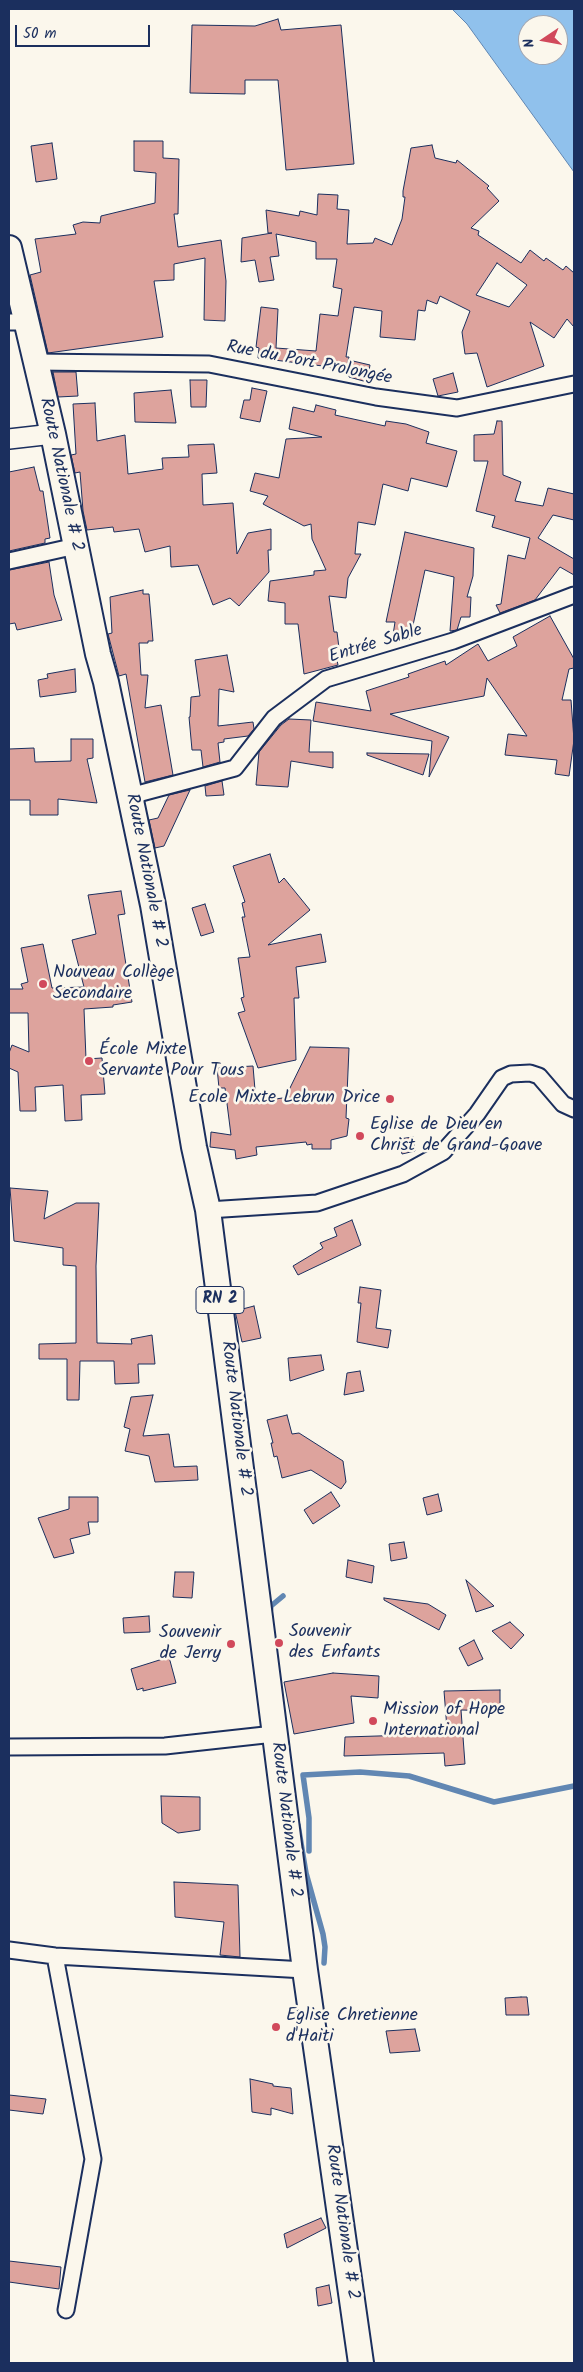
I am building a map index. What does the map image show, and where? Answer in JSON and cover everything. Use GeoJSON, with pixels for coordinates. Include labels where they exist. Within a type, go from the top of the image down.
{"type":"FeatureCollection","features":[{"type":"Feature","properties":{"kind":"main road","name":"Route Nationale # 2"},"geometry":{"type":"LineString","coordinates":[[9,248],[17,322],[35,362],[53,434],[153,905],[194,1147],[208,1210],[305,1970],[361,2363]]}},
{"type":"Feature","properties":{"kind":"street","name":"Rue du Port Prolongée"},"geometry":{"type":"LineString","coordinates":[[35,362],[209,364],[376,397],[457,408],[574,384]]}},
{"type":"Feature","properties":{"kind":"street"},"geometry":{"type":"LineString","coordinates":[[9,439],[53,434]]}},
{"type":"Feature","properties":{"kind":"street"},"geometry":{"type":"LineString","coordinates":[[9,561],[76,546]]}},
{"type":"Feature","properties":{"kind":"street","name":"Entrée Sable"},"geometry":{"type":"LineString","coordinates":[[130,796],[235,768],[274,718],[326,679],[453,641],[574,595]]}},
{"type":"Feature","properties":{"kind":"street"},"geometry":{"type":"LineString","coordinates":[[208,1210],[317,1203],[403,1174],[442,1152],[477,1114],[502,1078],[511,1074],[530,1073],[539,1076],[564,1104],[574,1109]]}},
{"type":"Feature","properties":{"kind":"street"},"geometry":{"type":"LineString","coordinates":[[9,1746],[165,1746],[274,1734]]}},
{"type":"Feature","properties":{"kind":"street"},"geometry":{"type":"LineString","coordinates":[[9,1950],[55,1956],[305,1970]]}},
{"type":"Feature","properties":{"kind":"street"},"geometry":{"type":"LineString","coordinates":[[55,1956],[93,2159],[66,2310]]}},
{"type":"Feature","properties":{"kind":"water"},"geometry":{"type":"Polygon","coordinates":[[[452,9],[574,9],[574,172],[467,24],[452,9]]]}},
{"type":"Feature","properties":{"kind":"building"},"geometry":{"type":"Polygon","coordinates":[[[278,19],[281,30],[341,25],[354,164],[286,170],[278,80],[245,80],[245,94],[190,93],[192,25],[255,26],[278,19]]]}},
{"type":"Feature","properties":{"kind":"building"},"geometry":{"type":"Polygon","coordinates":[[[134,141],[163,141],[163,158],[179,159],[178,214],[174,214],[178,247],[221,240],[226,281],[225,321],[204,320],[205,258],[174,264],[174,280],[154,281],[163,337],[48,353],[30,275],[41,272],[35,239],[76,234],[73,225],[83,222],[100,223],[101,216],[155,203],[156,173],[134,171],[134,141]]]}},
{"type":"Feature","properties":{"kind":"building"},"geometry":{"type":"Polygon","coordinates":[[[52,143],[57,179],[36,182],[31,146],[52,143]]]}},
{"type":"Feature","properties":{"kind":"building"},"geometry":{"type":"Polygon","coordinates":[[[432,145],[435,158],[456,163],[457,160],[489,186],[487,188],[499,201],[471,228],[479,231],[478,235],[521,263],[530,250],[544,261],[546,258],[563,270],[566,266],[574,273],[574,327],[567,319],[554,338],[530,322],[544,366],[487,387],[477,353],[465,354],[462,332],[470,311],[440,296],[437,304],[427,300],[425,311],[418,310],[415,340],[380,337],[382,311],[354,307],[346,357],[349,357],[346,371],[331,369],[331,367],[258,358],[259,348],[256,347],[261,307],[278,309],[276,348],[316,351],[320,314],[338,316],[342,289],[333,287],[337,259],[316,259],[316,242],[276,234],[279,256],[270,257],[274,280],[259,282],[255,260],[241,262],[242,238],[272,233],[268,233],[266,210],[299,216],[300,211],[317,215],[318,194],[338,195],[337,209],[349,210],[347,244],[373,243],[375,238],[392,245],[402,219],[405,197],[403,197],[403,191],[411,148],[432,145]],[[497,263],[476,295],[509,307],[527,285],[497,263]]]}},
{"type":"Feature","properties":{"kind":"building"},"geometry":{"type":"Polygon","coordinates":[[[353,361],[370,365],[367,382],[349,377],[353,361]]]}},
{"type":"Feature","properties":{"kind":"building"},"geometry":{"type":"Polygon","coordinates":[[[53,372],[76,372],[78,396],[58,397],[53,372]]]}},
{"type":"Feature","properties":{"kind":"building"},"geometry":{"type":"Polygon","coordinates":[[[453,373],[458,392],[438,396],[433,379],[453,373]]]}},
{"type":"Feature","properties":{"kind":"building"},"geometry":{"type":"Polygon","coordinates":[[[190,380],[207,380],[206,407],[191,407],[190,380]]]}},
{"type":"Feature","properties":{"kind":"building"},"geometry":{"type":"Polygon","coordinates":[[[252,388],[267,391],[260,422],[240,418],[244,400],[250,400],[252,388]]]}},
{"type":"Feature","properties":{"kind":"building"},"geometry":{"type":"Polygon","coordinates":[[[171,390],[176,423],[135,422],[134,393],[171,390]]]}},
{"type":"Feature","properties":{"kind":"building"},"geometry":{"type":"Polygon","coordinates":[[[95,403],[97,441],[125,435],[128,474],[163,469],[162,458],[189,457],[188,445],[214,444],[217,473],[202,474],[203,505],[233,503],[237,554],[248,533],[271,529],[271,550],[268,550],[269,572],[239,606],[230,598],[213,605],[198,565],[171,567],[170,546],[145,552],[139,529],[114,532],[113,527],[87,530],[83,511],[80,472],[75,473],[71,455],[76,454],[73,404],[95,403]]]}},
{"type":"Feature","properties":{"kind":"building"},"geometry":{"type":"Polygon","coordinates":[[[316,405],[336,410],[335,415],[385,426],[386,421],[406,424],[429,432],[426,443],[457,451],[447,487],[411,478],[408,491],[383,484],[375,525],[358,522],[355,554],[361,554],[348,578],[346,598],[329,596],[334,632],[337,632],[340,656],[336,655],[338,665],[304,674],[298,624],[285,624],[285,603],[268,601],[270,581],[314,575],[314,571],[326,570],[312,539],[311,524],[304,526],[263,504],[268,496],[250,491],[255,473],[279,478],[286,439],[322,437],[289,429],[293,407],[314,412],[316,405]]]}},
{"type":"Feature","properties":{"kind":"building"},"geometry":{"type":"Polygon","coordinates":[[[497,421],[502,421],[503,475],[521,482],[515,501],[543,506],[548,488],[574,494],[574,520],[553,515],[538,538],[574,559],[574,575],[560,567],[535,600],[500,613],[496,605],[501,604],[508,555],[525,559],[530,538],[492,527],[495,516],[476,511],[488,461],[474,461],[474,435],[494,434],[497,421]]]}},
{"type":"Feature","properties":{"kind":"building"},"geometry":{"type":"Polygon","coordinates":[[[34,467],[40,491],[43,491],[50,538],[45,539],[45,543],[9,551],[9,472],[34,467]]]}},
{"type":"Feature","properties":{"kind":"building"},"geometry":{"type":"Polygon","coordinates":[[[405,532],[474,548],[473,576],[467,597],[471,597],[470,617],[461,617],[457,630],[450,631],[454,577],[425,570],[410,639],[393,635],[395,622],[386,622],[405,532]]]}},
{"type":"Feature","properties":{"kind":"building"},"geometry":{"type":"Polygon","coordinates":[[[49,562],[54,595],[62,620],[17,630],[15,623],[9,624],[9,570],[49,562]]]}},
{"type":"Feature","properties":{"kind":"building"},"geometry":{"type":"Polygon","coordinates":[[[143,590],[143,594],[149,594],[153,641],[139,643],[141,675],[148,675],[145,708],[161,705],[173,775],[145,782],[126,674],[119,676],[108,634],[112,633],[110,597],[143,590]]]}},
{"type":"Feature","properties":{"kind":"building"},"geometry":{"type":"Polygon","coordinates":[[[550,616],[574,659],[574,668],[569,669],[562,700],[571,700],[574,740],[569,776],[555,774],[557,760],[505,755],[508,734],[527,736],[487,678],[484,696],[390,714],[449,737],[429,777],[432,741],[313,721],[316,702],[371,711],[366,691],[409,677],[408,674],[445,661],[446,665],[478,644],[488,661],[517,646],[513,637],[550,616]]]}},
{"type":"Feature","properties":{"kind":"building"},"geometry":{"type":"Polygon","coordinates":[[[227,655],[234,692],[219,689],[218,726],[253,722],[254,729],[248,736],[224,739],[224,742],[218,743],[220,762],[203,767],[201,750],[192,750],[189,717],[191,697],[200,696],[195,660],[227,655]]]}},
{"type":"Feature","properties":{"kind":"building"},"geometry":{"type":"Polygon","coordinates":[[[75,669],[76,692],[40,697],[38,680],[48,678],[47,674],[75,669]]]}},
{"type":"Feature","properties":{"kind":"building"},"geometry":{"type":"Polygon","coordinates":[[[289,719],[311,720],[309,752],[333,752],[333,768],[291,761],[288,787],[256,785],[259,752],[281,725],[289,719]]]}},
{"type":"Feature","properties":{"kind":"building"},"geometry":{"type":"Polygon","coordinates":[[[71,739],[93,739],[93,758],[87,759],[97,803],[58,799],[58,815],[30,815],[30,800],[9,800],[9,749],[34,748],[35,762],[71,761],[71,739]]]}},
{"type":"Feature","properties":{"kind":"building"},"geometry":{"type":"Polygon","coordinates":[[[367,753],[429,754],[423,775],[367,755],[367,753]]]}},
{"type":"Feature","properties":{"kind":"building"},"geometry":{"type":"Polygon","coordinates":[[[222,781],[224,795],[206,796],[205,786],[222,781]]]}},
{"type":"Feature","properties":{"kind":"building"},"geometry":{"type":"Polygon","coordinates":[[[190,790],[164,846],[155,848],[149,820],[158,818],[169,795],[190,790]]]}},
{"type":"Feature","properties":{"kind":"building"},"geometry":{"type":"Polygon","coordinates":[[[270,854],[279,883],[284,878],[310,910],[268,945],[321,934],[326,962],[296,967],[299,998],[294,998],[296,1060],[258,1068],[238,1013],[245,1011],[241,998],[244,997],[238,958],[250,957],[242,917],[245,917],[242,903],[245,902],[233,866],[270,854]]]}},
{"type":"Feature","properties":{"kind":"building"},"geometry":{"type":"Polygon","coordinates":[[[121,891],[125,914],[118,915],[132,1002],[113,1005],[113,1007],[84,1009],[86,1059],[102,1058],[105,1094],[81,1095],[82,1120],[65,1121],[63,1085],[35,1087],[36,1111],[20,1111],[18,1072],[9,1068],[9,1053],[12,1045],[29,1052],[28,1013],[9,1013],[9,989],[23,989],[21,984],[28,982],[21,948],[43,944],[52,988],[84,987],[72,940],[96,934],[88,895],[121,891]]]}},
{"type":"Feature","properties":{"kind":"building"},"geometry":{"type":"Polygon","coordinates":[[[205,904],[214,932],[201,936],[192,908],[205,904]]]}},
{"type":"Feature","properties":{"kind":"building"},"geometry":{"type":"Polygon","coordinates":[[[310,1047],[349,1048],[346,1118],[349,1119],[347,1136],[331,1140],[331,1149],[312,1149],[312,1144],[307,1145],[306,1142],[256,1147],[257,1155],[236,1159],[235,1150],[210,1147],[211,1132],[231,1135],[225,1088],[219,1088],[217,1068],[253,1066],[256,1102],[289,1097],[288,1092],[310,1047]]]}},
{"type":"Feature","properties":{"kind":"building"},"geometry":{"type":"Polygon","coordinates":[[[413,1137],[415,1151],[402,1154],[399,1139],[413,1137]]]}},
{"type":"Feature","properties":{"kind":"building"},"geometry":{"type":"Polygon","coordinates":[[[10,1188],[48,1191],[44,1219],[76,1203],[99,1203],[96,1266],[97,1343],[132,1344],[131,1339],[152,1335],[155,1364],[138,1364],[139,1383],[115,1384],[114,1361],[80,1361],[79,1400],[67,1400],[67,1359],[39,1359],[39,1344],[76,1343],[76,1266],[63,1265],[63,1248],[14,1241],[10,1188]]]}},
{"type":"Feature","properties":{"kind":"building"},"geometry":{"type":"Polygon","coordinates":[[[352,1220],[361,1245],[298,1275],[293,1266],[323,1248],[320,1243],[337,1236],[334,1228],[352,1220]]]}},
{"type":"Feature","properties":{"kind":"building"},"geometry":{"type":"Polygon","coordinates":[[[360,1287],[381,1290],[376,1328],[391,1330],[388,1348],[357,1342],[361,1303],[358,1303],[360,1287]]]}},
{"type":"Feature","properties":{"kind":"building"},"geometry":{"type":"Polygon","coordinates":[[[254,1306],[261,1338],[242,1342],[235,1311],[254,1306]]]}},
{"type":"Feature","properties":{"kind":"building"},"geometry":{"type":"Polygon","coordinates":[[[321,1355],[324,1370],[290,1381],[288,1358],[321,1355]]]}},
{"type":"Feature","properties":{"kind":"building"},"geometry":{"type":"Polygon","coordinates":[[[360,1371],[364,1391],[344,1395],[347,1373],[360,1371]]]}},
{"type":"Feature","properties":{"kind":"building"},"geometry":{"type":"Polygon","coordinates":[[[153,1395],[143,1436],[169,1434],[174,1467],[197,1466],[198,1480],[155,1482],[149,1456],[125,1451],[130,1429],[124,1427],[131,1397],[153,1395]]]}},
{"type":"Feature","properties":{"kind":"building"},"geometry":{"type":"Polygon","coordinates":[[[287,1415],[292,1434],[299,1433],[343,1461],[346,1482],[341,1489],[311,1470],[282,1478],[277,1456],[274,1457],[271,1443],[273,1443],[267,1420],[287,1415]]]}},
{"type":"Feature","properties":{"kind":"building"},"geometry":{"type":"Polygon","coordinates":[[[331,1492],[340,1506],[313,1524],[304,1510],[331,1492]]]}},
{"type":"Feature","properties":{"kind":"building"},"geometry":{"type":"Polygon","coordinates":[[[438,1494],[442,1511],[427,1515],[423,1498],[438,1494]]]}},
{"type":"Feature","properties":{"kind":"building"},"geometry":{"type":"Polygon","coordinates":[[[69,1497],[98,1497],[98,1522],[88,1522],[90,1534],[70,1539],[74,1553],[54,1558],[38,1518],[69,1509],[69,1497]]]}},
{"type":"Feature","properties":{"kind":"building"},"geometry":{"type":"Polygon","coordinates":[[[404,1542],[407,1558],[391,1561],[389,1544],[404,1542]]]}},
{"type":"Feature","properties":{"kind":"building"},"geometry":{"type":"Polygon","coordinates":[[[348,1560],[374,1566],[372,1583],[346,1577],[348,1560]]]}},
{"type":"Feature","properties":{"kind":"building"},"geometry":{"type":"Polygon","coordinates":[[[175,1572],[194,1572],[192,1598],[173,1597],[175,1572]]]}},
{"type":"Feature","properties":{"kind":"building"},"geometry":{"type":"Polygon","coordinates":[[[466,1580],[494,1606],[476,1612],[466,1580]]]}},
{"type":"Feature","properties":{"kind":"building"},"geometry":{"type":"Polygon","coordinates":[[[384,1598],[428,1604],[446,1615],[439,1630],[384,1600],[384,1598]]]}},
{"type":"Feature","properties":{"kind":"building"},"geometry":{"type":"Polygon","coordinates":[[[149,1616],[150,1632],[124,1633],[123,1618],[149,1616]]]}},
{"type":"Feature","properties":{"kind":"building"},"geometry":{"type":"Polygon","coordinates":[[[510,1622],[524,1635],[511,1649],[492,1631],[510,1622]]]}},
{"type":"Feature","properties":{"kind":"building"},"geometry":{"type":"Polygon","coordinates":[[[474,1640],[483,1659],[468,1666],[459,1648],[474,1640]]]}},
{"type":"Feature","properties":{"kind":"building"},"geometry":{"type":"Polygon","coordinates":[[[169,1657],[176,1683],[143,1691],[143,1688],[137,1690],[131,1669],[169,1657]]]}},
{"type":"Feature","properties":{"kind":"building"},"geometry":{"type":"Polygon","coordinates":[[[333,1673],[379,1676],[378,1698],[351,1696],[354,1723],[294,1734],[284,1682],[333,1673]]]}},
{"type":"Feature","properties":{"kind":"building"},"geometry":{"type":"Polygon","coordinates":[[[500,1690],[500,1711],[461,1710],[465,1764],[445,1766],[444,1753],[344,1756],[345,1737],[442,1734],[442,1730],[447,1729],[444,1691],[500,1690]]]}},
{"type":"Feature","properties":{"kind":"building"},"geometry":{"type":"Polygon","coordinates":[[[161,1796],[200,1797],[200,1830],[178,1833],[162,1823],[161,1796]]]}},
{"type":"Feature","properties":{"kind":"building"},"geometry":{"type":"Polygon","coordinates":[[[174,1882],[238,1885],[240,1957],[220,1955],[224,1922],[175,1917],[174,1882]]]}},
{"type":"Feature","properties":{"kind":"building"},"geometry":{"type":"Polygon","coordinates":[[[527,1997],[529,2015],[506,2015],[505,1998],[527,1997]]]}},
{"type":"Feature","properties":{"kind":"building"},"geometry":{"type":"Polygon","coordinates":[[[415,2029],[420,2051],[390,2053],[386,2031],[415,2029]]]}},
{"type":"Feature","properties":{"kind":"building"},"geometry":{"type":"Polygon","coordinates":[[[250,2079],[273,2084],[273,2086],[291,2088],[293,2114],[271,2108],[271,2115],[252,2112],[250,2079]]]}},
{"type":"Feature","properties":{"kind":"building"},"geometry":{"type":"Polygon","coordinates":[[[9,2095],[46,2099],[43,2114],[9,2110],[9,2095]]]}},
{"type":"Feature","properties":{"kind":"building"},"geometry":{"type":"Polygon","coordinates":[[[321,2218],[326,2228],[287,2248],[284,2234],[321,2218]]]}},
{"type":"Feature","properties":{"kind":"building"},"geometry":{"type":"Polygon","coordinates":[[[9,2261],[61,2267],[59,2289],[9,2282],[9,2261]]]}},
{"type":"Feature","properties":{"kind":"building"},"geometry":{"type":"Polygon","coordinates":[[[329,2285],[332,2303],[318,2306],[316,2288],[329,2285]]]}},
{"type":"Feature","properties":{"kind":"waterway"},"geometry":{"type":"LineString","coordinates":[[270,1613],[271,1606],[283,1596]]}},
{"type":"Feature","properties":{"kind":"waterway"},"geometry":{"type":"LineString","coordinates":[[309,1851],[309,1818],[303,1775],[360,1772],[409,1776],[494,1802],[574,1786]]}},
{"type":"Feature","properties":{"kind":"waterway"},"geometry":{"type":"LineString","coordinates":[[298,1825],[306,1873],[323,1934],[325,1947],[324,1963]]}},
{"type":"Feature","properties":{"kind":"place","name":"Nouveau Collège Secondaire"},"geometry":{"type":"Point","coordinates":[43,984]}},
{"type":"Feature","properties":{"kind":"place","name":"École Mixte Servante Pour Tous"},"geometry":{"type":"Point","coordinates":[89,1061]}},
{"type":"Feature","properties":{"kind":"place","name":"Ecole Mixte Lebrun Drice"},"geometry":{"type":"Point","coordinates":[390,1099]}},
{"type":"Feature","properties":{"kind":"place","name":"Eglise de Dieu en Christ de Grand-Goave"},"geometry":{"type":"Point","coordinates":[360,1136]}},
{"type":"Feature","properties":{"kind":"place","name":"Souvenir des Enfants"},"geometry":{"type":"Point","coordinates":[279,1643]}},
{"type":"Feature","properties":{"kind":"place","name":"Souvenir de Jerry"},"geometry":{"type":"Point","coordinates":[231,1644]}},
{"type":"Feature","properties":{"kind":"place","name":"Mission of Hope International"},"geometry":{"type":"Point","coordinates":[373,1721]}},
{"type":"Feature","properties":{"kind":"place","name":"Eglise Chretienne d'Haiti"},"geometry":{"type":"Point","coordinates":[276,2027]}}]}
